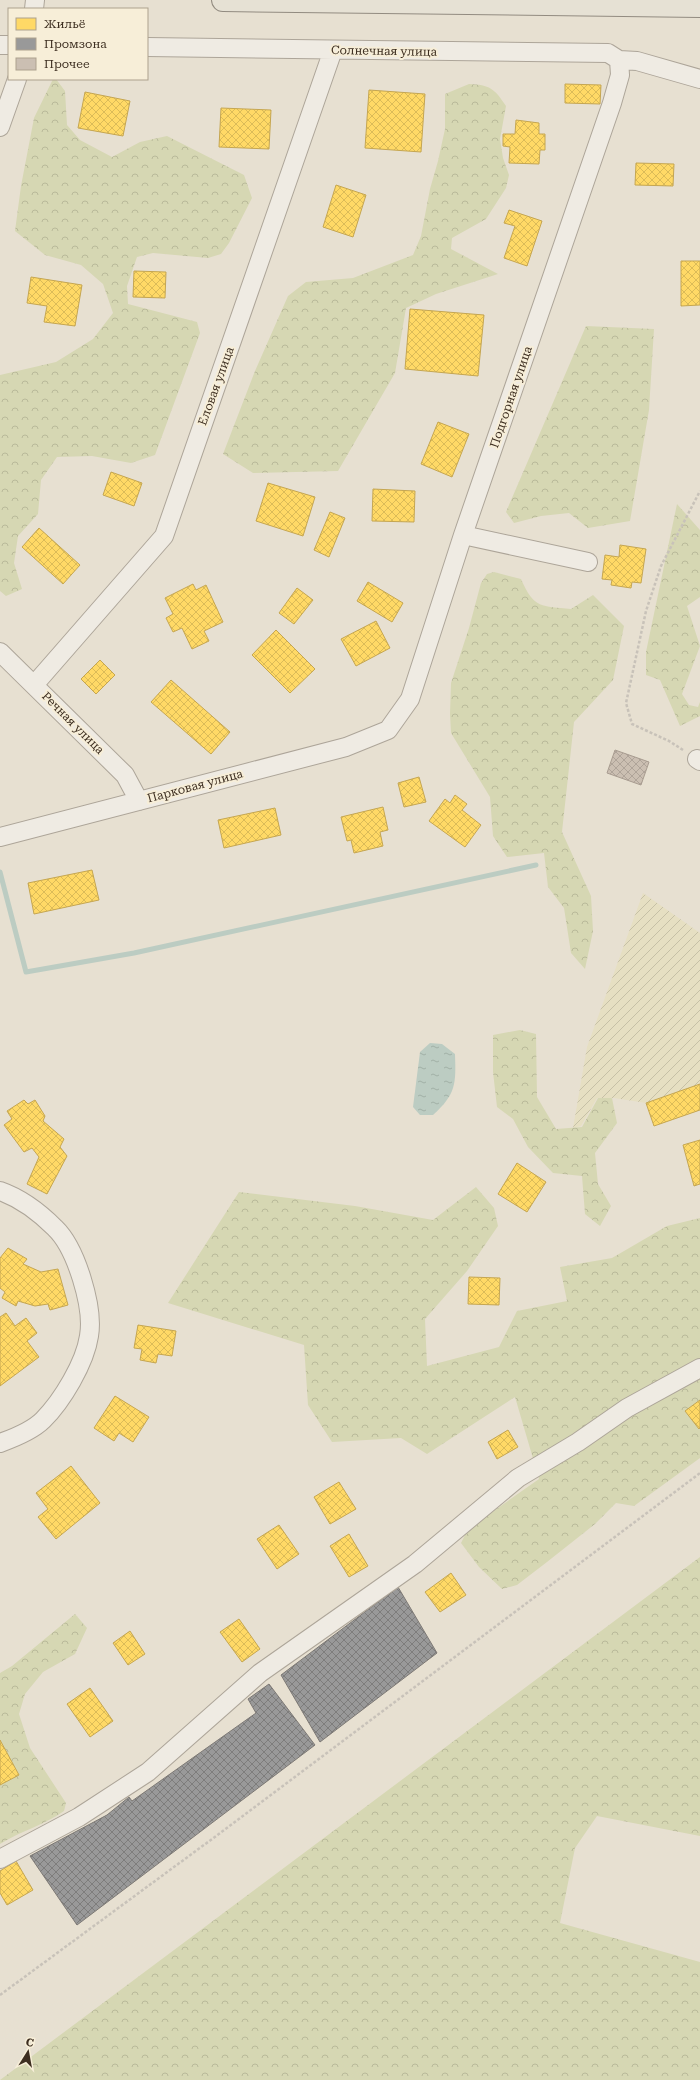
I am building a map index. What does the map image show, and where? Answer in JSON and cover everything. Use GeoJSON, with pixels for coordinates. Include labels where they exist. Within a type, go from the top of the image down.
{"type":"FeatureCollection","features":[{"type":"Feature","properties":{"kind":"main road"},"geometry":{"type":"LineString","coordinates":[[222,0],[700,6]]}},
{"type":"Feature","properties":{"kind":"street","name":"Солнечная улица"},"geometry":{"type":"LineString","coordinates":[[148,48],[608,53],[619,60],[637,60],[700,79]]}},
{"type":"Feature","properties":{"kind":"street","name":"Еловая улица"},"geometry":{"type":"LineString","coordinates":[[34,685],[164,536],[333,50]]}},
{"type":"Feature","properties":{"kind":"street","name":"Подгорная улица"},"geometry":{"type":"LineString","coordinates":[[388,730],[410,699],[464,535],[612,103],[620,75],[619,60]]}},
{"type":"Feature","properties":{"kind":"street"},"geometry":{"type":"LineString","coordinates":[[0,127],[16,80]]}},
{"type":"Feature","properties":{"kind":"street"},"geometry":{"type":"LineString","coordinates":[[464,535],[588,562]]}},
{"type":"Feature","properties":{"kind":"street","name":"Речная улица"},"geometry":{"type":"LineString","coordinates":[[0,652],[125,774],[139,801]]}},
{"type":"Feature","properties":{"kind":"street","name":"Парковая улица"},"geometry":{"type":"LineString","coordinates":[[0,837],[346,747],[388,730]]}},
{"type":"Feature","properties":{"kind":"street"},"geometry":{"type":"LineString","coordinates":[[0,1191],[14,1196],[56,1229],[70,1250],[83,1279],[89,1307],[90,1336],[78,1368],[62,1396],[42,1421],[15,1438],[0,1444]]}},
{"type":"Feature","properties":{"kind":"street"},"geometry":{"type":"LineString","coordinates":[[0,1859],[79,1817],[148,1772],[260,1673],[335,1622],[415,1564],[518,1478],[578,1442],[627,1408],[700,1368]]}},
{"type":"Feature","properties":{"kind":"path"},"geometry":{"type":"LineString","coordinates":[[699,760],[669,741],[632,724],[626,703],[646,611],[661,566],[700,491]]}},
{"type":"Feature","properties":{"kind":"path"},"geometry":{"type":"LineString","coordinates":[[0,1995],[208,1842],[700,1473]]}},
{"type":"Feature","properties":{"kind":"shaded area"},"geometry":{"type":"Polygon","coordinates":[[[643,893],[700,933],[700,1084],[646,1103],[614,1098],[597,1098],[581,1126],[573,1128],[587,1047],[643,893]]]}},
{"type":"Feature","properties":{"kind":"green space"},"geometry":{"type":"Polygon","coordinates":[[[53,80],[57,80],[65,91],[67,125],[80,140],[112,157],[140,142],[167,136],[244,175],[252,198],[229,243],[221,254],[208,258],[153,253],[137,257],[127,286],[128,304],[197,322],[200,333],[155,455],[131,463],[92,456],[57,457],[41,480],[38,514],[18,536],[14,563],[22,589],[6,596],[0,591],[0,375],[56,362],[93,339],[113,313],[103,284],[81,265],[45,255],[15,231],[21,186],[34,118],[53,80]]]}},
{"type":"Feature","properties":{"kind":"green space"},"geometry":{"type":"Polygon","coordinates":[[[469,84],[482,85],[495,91],[506,106],[500,139],[503,158],[509,175],[506,188],[486,219],[452,238],[451,249],[498,274],[436,294],[406,308],[395,373],[338,471],[253,473],[223,454],[255,371],[288,296],[306,282],[353,278],[413,255],[421,236],[430,189],[445,129],[445,94],[469,84]]]}},
{"type":"Feature","properties":{"kind":"green space"},"geometry":{"type":"Polygon","coordinates":[[[586,326],[654,329],[649,410],[630,521],[588,528],[569,513],[541,516],[514,523],[506,512],[586,326]]]}},
{"type":"Feature","properties":{"kind":"green space"},"geometry":{"type":"Polygon","coordinates":[[[677,504],[700,530],[700,597],[687,606],[700,646],[682,694],[689,705],[698,707],[700,702],[700,716],[680,726],[660,680],[646,675],[646,652],[677,504]]]}},
{"type":"Feature","properties":{"kind":"green space"},"geometry":{"type":"Polygon","coordinates":[[[494,572],[521,579],[530,596],[535,601],[546,606],[571,609],[593,595],[624,626],[613,680],[574,722],[562,832],[591,896],[593,931],[585,969],[571,953],[564,908],[548,887],[544,853],[507,857],[493,836],[490,797],[451,733],[451,683],[469,628],[481,583],[487,574],[494,572]]]}},
{"type":"Feature","properties":{"kind":"green space"},"geometry":{"type":"Polygon","coordinates":[[[520,1030],[536,1034],[537,1097],[556,1129],[582,1127],[598,1098],[612,1098],[617,1123],[595,1153],[598,1184],[611,1206],[600,1226],[585,1214],[582,1176],[553,1173],[528,1147],[513,1119],[497,1107],[493,1072],[493,1035],[520,1030]]]}},
{"type":"Feature","properties":{"kind":"green space"},"geometry":{"type":"Polygon","coordinates":[[[476,1187],[494,1208],[498,1226],[467,1271],[425,1319],[427,1366],[499,1347],[517,1311],[567,1301],[560,1267],[612,1258],[667,1226],[700,1218],[700,1458],[634,1506],[616,1503],[595,1524],[517,1585],[502,1589],[479,1567],[461,1543],[468,1529],[539,1479],[515,1397],[427,1454],[401,1438],[332,1442],[308,1405],[304,1345],[168,1303],[239,1192],[355,1206],[433,1220],[476,1187]]]}},
{"type":"Feature","properties":{"kind":"green space"},"geometry":{"type":"Polygon","coordinates":[[[700,1557],[700,1836],[597,1816],[575,1848],[560,1923],[700,1962],[700,2080],[0,2080],[700,1557]]]}},
{"type":"Feature","properties":{"kind":"green space"},"geometry":{"type":"Polygon","coordinates":[[[75,1614],[87,1628],[75,1654],[43,1672],[25,1694],[19,1714],[30,1748],[66,1803],[64,1811],[0,1844],[0,1673],[12,1666],[75,1614]]]}},
{"type":"Feature","properties":{"kind":"water"},"geometry":{"type":"Polygon","coordinates":[[[430,1043],[442,1044],[455,1054],[455,1081],[450,1094],[441,1108],[433,1115],[420,1115],[413,1107],[420,1052],[430,1043]]]}},
{"type":"Feature","properties":{"kind":"building: Жильё"},"geometry":{"type":"Polygon","coordinates":[[[565,84],[601,85],[600,104],[565,103],[565,84]]]}},
{"type":"Feature","properties":{"kind":"building: Жильё"},"geometry":{"type":"Polygon","coordinates":[[[369,90],[425,94],[421,152],[365,148],[369,90]]]}},
{"type":"Feature","properties":{"kind":"building: Жильё"},"geometry":{"type":"Polygon","coordinates":[[[85,92],[130,101],[123,136],[78,128],[85,92]]]}},
{"type":"Feature","properties":{"kind":"building: Жильё"},"geometry":{"type":"Polygon","coordinates":[[[221,108],[271,110],[269,149],[219,147],[221,108]]]}},
{"type":"Feature","properties":{"kind":"building: Жильё"},"geometry":{"type":"Polygon","coordinates":[[[516,120],[539,123],[539,134],[545,134],[545,150],[540,150],[539,164],[509,163],[510,147],[503,146],[503,134],[515,134],[516,120]]]}},
{"type":"Feature","properties":{"kind":"building: Жильё"},"geometry":{"type":"Polygon","coordinates":[[[636,163],[674,164],[673,186],[635,185],[636,163]]]}},
{"type":"Feature","properties":{"kind":"building: Жильё"},"geometry":{"type":"Polygon","coordinates":[[[336,185],[366,195],[353,237],[323,227],[336,185]]]}},
{"type":"Feature","properties":{"kind":"building: Жильё"},"geometry":{"type":"Polygon","coordinates":[[[509,210],[542,221],[527,266],[504,258],[515,226],[504,223],[509,210]]]}},
{"type":"Feature","properties":{"kind":"building: Жильё"},"geometry":{"type":"Polygon","coordinates":[[[681,261],[700,261],[700,305],[681,306],[681,261]]]}},
{"type":"Feature","properties":{"kind":"building: Жильё"},"geometry":{"type":"Polygon","coordinates":[[[134,271],[166,272],[165,298],[133,297],[134,271]]]}},
{"type":"Feature","properties":{"kind":"building: Жильё"},"geometry":{"type":"Polygon","coordinates":[[[31,277],[82,285],[75,326],[44,322],[47,306],[27,303],[31,277]]]}},
{"type":"Feature","properties":{"kind":"building: Жильё"},"geometry":{"type":"Polygon","coordinates":[[[410,309],[484,315],[478,376],[405,369],[410,309]]]}},
{"type":"Feature","properties":{"kind":"building: Жильё"},"geometry":{"type":"Polygon","coordinates":[[[438,422],[469,434],[452,477],[421,464],[438,422]]]}},
{"type":"Feature","properties":{"kind":"building: Жильё"},"geometry":{"type":"Polygon","coordinates":[[[111,472],[142,483],[134,506],[103,495],[111,472]]]}},
{"type":"Feature","properties":{"kind":"building: Жильё"},"geometry":{"type":"Polygon","coordinates":[[[268,483],[315,497],[303,536],[256,521],[268,483]]]}},
{"type":"Feature","properties":{"kind":"building: Жильё"},"geometry":{"type":"Polygon","coordinates":[[[373,489],[415,491],[414,522],[372,521],[373,489]]]}},
{"type":"Feature","properties":{"kind":"building: Жильё"},"geometry":{"type":"Polygon","coordinates":[[[330,512],[345,518],[329,557],[314,550],[330,512]]]}},
{"type":"Feature","properties":{"kind":"building: Жильё"},"geometry":{"type":"Polygon","coordinates":[[[39,528],[80,565],[63,584],[22,547],[39,528]]]}},
{"type":"Feature","properties":{"kind":"building: Жильё"},"geometry":{"type":"Polygon","coordinates":[[[620,545],[646,549],[641,583],[632,582],[631,588],[611,585],[612,580],[602,579],[605,555],[619,557],[620,545]]]}},
{"type":"Feature","properties":{"kind":"building: Жильё"},"geometry":{"type":"Polygon","coordinates":[[[368,582],[403,603],[392,622],[357,601],[368,582]]]}},
{"type":"Feature","properties":{"kind":"building: Жильё"},"geometry":{"type":"Polygon","coordinates":[[[193,584],[196,590],[206,585],[223,622],[204,631],[209,641],[192,649],[182,628],[173,632],[166,618],[173,614],[165,598],[193,584]]]}},
{"type":"Feature","properties":{"kind":"building: Жильё"},"geometry":{"type":"Polygon","coordinates":[[[297,588],[313,600],[294,624],[279,613],[297,588]]]}},
{"type":"Feature","properties":{"kind":"building: Жильё"},"geometry":{"type":"Polygon","coordinates":[[[376,621],[390,648],[356,666],[341,639],[376,621]]]}},
{"type":"Feature","properties":{"kind":"building: Жильё"},"geometry":{"type":"Polygon","coordinates":[[[276,630],[315,669],[290,693],[252,655],[276,630]]]}},
{"type":"Feature","properties":{"kind":"building: Жильё"},"geometry":{"type":"Polygon","coordinates":[[[100,660],[115,675],[96,694],[81,679],[100,660]]]}},
{"type":"Feature","properties":{"kind":"building: Жильё"},"geometry":{"type":"Polygon","coordinates":[[[171,680],[230,732],[211,754],[151,702],[171,680]]]}},
{"type":"Feature","properties":{"kind":"building: Жильё"},"geometry":{"type":"Polygon","coordinates":[[[419,777],[426,802],[404,807],[398,783],[419,777]]]}},
{"type":"Feature","properties":{"kind":"building: Жильё"},"geometry":{"type":"Polygon","coordinates":[[[455,795],[467,804],[462,810],[481,825],[465,847],[429,821],[445,799],[450,803],[455,795]]]}},
{"type":"Feature","properties":{"kind":"building: Жильё"},"geometry":{"type":"Polygon","coordinates":[[[383,807],[388,830],[380,832],[383,846],[354,853],[351,840],[347,841],[341,817],[383,807]]]}},
{"type":"Feature","properties":{"kind":"building: Жильё"},"geometry":{"type":"Polygon","coordinates":[[[275,808],[281,835],[224,848],[218,820],[275,808]]]}},
{"type":"Feature","properties":{"kind":"building: Жильё"},"geometry":{"type":"Polygon","coordinates":[[[92,870],[99,900],[34,914],[28,883],[92,870]]]}},
{"type":"Feature","properties":{"kind":"building: Жильё"},"geometry":{"type":"Polygon","coordinates":[[[700,1084],[700,1110],[654,1126],[646,1103],[700,1084]]]}},
{"type":"Feature","properties":{"kind":"building: Жильё"},"geometry":{"type":"Polygon","coordinates":[[[24,1100],[28,1104],[35,1100],[45,1116],[43,1121],[64,1139],[60,1147],[67,1156],[47,1194],[27,1184],[39,1157],[32,1148],[24,1152],[4,1125],[12,1119],[7,1111],[24,1100]]]}},
{"type":"Feature","properties":{"kind":"building: Жильё"},"geometry":{"type":"Polygon","coordinates":[[[700,1140],[700,1184],[694,1186],[683,1145],[700,1140]]]}},
{"type":"Feature","properties":{"kind":"building: Жильё"},"geometry":{"type":"Polygon","coordinates":[[[517,1163],[546,1182],[527,1212],[498,1194],[517,1163]]]}},
{"type":"Feature","properties":{"kind":"building: Жильё"},"geometry":{"type":"Polygon","coordinates":[[[8,1248],[27,1259],[23,1264],[41,1272],[58,1269],[68,1305],[50,1310],[48,1304],[35,1306],[18,1301],[16,1306],[2,1298],[5,1292],[0,1288],[0,1258],[8,1248]]]}},
{"type":"Feature","properties":{"kind":"building: Жильё"},"geometry":{"type":"Polygon","coordinates":[[[469,1277],[500,1278],[499,1305],[468,1304],[469,1277]]]}},
{"type":"Feature","properties":{"kind":"building: Жильё"},"geometry":{"type":"Polygon","coordinates":[[[6,1313],[15,1326],[26,1318],[37,1333],[27,1341],[39,1357],[0,1386],[0,1317],[6,1313]]]}},
{"type":"Feature","properties":{"kind":"building: Жильё"},"geometry":{"type":"Polygon","coordinates":[[[138,1325],[176,1331],[172,1356],[158,1354],[156,1363],[140,1360],[142,1349],[134,1348],[138,1325]]]}},
{"type":"Feature","properties":{"kind":"building: Жильё"},"geometry":{"type":"Polygon","coordinates":[[[115,1396],[149,1417],[133,1442],[119,1433],[114,1441],[94,1428],[115,1396]]]}},
{"type":"Feature","properties":{"kind":"building: Жильё"},"geometry":{"type":"Polygon","coordinates":[[[700,1400],[700,1428],[699,1429],[685,1411],[700,1400]]]}},
{"type":"Feature","properties":{"kind":"building: Жильё"},"geometry":{"type":"Polygon","coordinates":[[[508,1430],[518,1447],[497,1459],[488,1442],[508,1430]]]}},
{"type":"Feature","properties":{"kind":"building: Жильё"},"geometry":{"type":"Polygon","coordinates":[[[71,1466],[100,1503],[56,1539],[38,1517],[48,1509],[36,1493],[71,1466]]]}},
{"type":"Feature","properties":{"kind":"building: Жильё"},"geometry":{"type":"Polygon","coordinates":[[[339,1482],[356,1509],[330,1524],[314,1497],[339,1482]]]}},
{"type":"Feature","properties":{"kind":"building: Жильё"},"geometry":{"type":"Polygon","coordinates":[[[279,1525],[299,1554],[277,1569],[257,1539],[279,1525]]]}},
{"type":"Feature","properties":{"kind":"building: Жильё"},"geometry":{"type":"Polygon","coordinates":[[[349,1534],[368,1566],[349,1577],[330,1546],[349,1534]]]}},
{"type":"Feature","properties":{"kind":"building: Жильё"},"geometry":{"type":"Polygon","coordinates":[[[451,1573],[466,1595],[440,1612],[425,1592],[451,1573]]]}},
{"type":"Feature","properties":{"kind":"building: Жильё"},"geometry":{"type":"Polygon","coordinates":[[[239,1619],[260,1649],[242,1662],[220,1632],[239,1619]]]}},
{"type":"Feature","properties":{"kind":"building: Жильё"},"geometry":{"type":"Polygon","coordinates":[[[130,1631],[145,1654],[128,1665],[113,1643],[130,1631]]]}},
{"type":"Feature","properties":{"kind":"building: Жильё"},"geometry":{"type":"Polygon","coordinates":[[[90,1688],[113,1721],[90,1737],[67,1704],[90,1688]]]}},
{"type":"Feature","properties":{"kind":"building: Жильё"},"geometry":{"type":"Polygon","coordinates":[[[0,1740],[19,1775],[0,1785],[0,1740]]]}},
{"type":"Feature","properties":{"kind":"building: Жильё"},"geometry":{"type":"Polygon","coordinates":[[[16,1861],[33,1890],[7,1905],[0,1893],[0,1871],[16,1861]]]}},
{"type":"Feature","properties":{"kind":"building: Промзона"},"geometry":{"type":"Polygon","coordinates":[[[398,1587],[437,1653],[320,1742],[281,1675],[398,1587]]]}},
{"type":"Feature","properties":{"kind":"building: Промзона"},"geometry":{"type":"Polygon","coordinates":[[[269,1684],[315,1745],[77,1925],[30,1856],[107,1815],[129,1797],[132,1801],[256,1713],[248,1699],[269,1684]]]}},
{"type":"Feature","properties":{"kind":"building: Прочее"},"geometry":{"type":"Polygon","coordinates":[[[615,750],[649,762],[641,785],[607,773],[615,750]]]}},
{"type":"Feature","properties":{"kind":"waterway"},"geometry":{"type":"LineString","coordinates":[[0,872],[26,972],[134,953],[536,865]]}}]}
